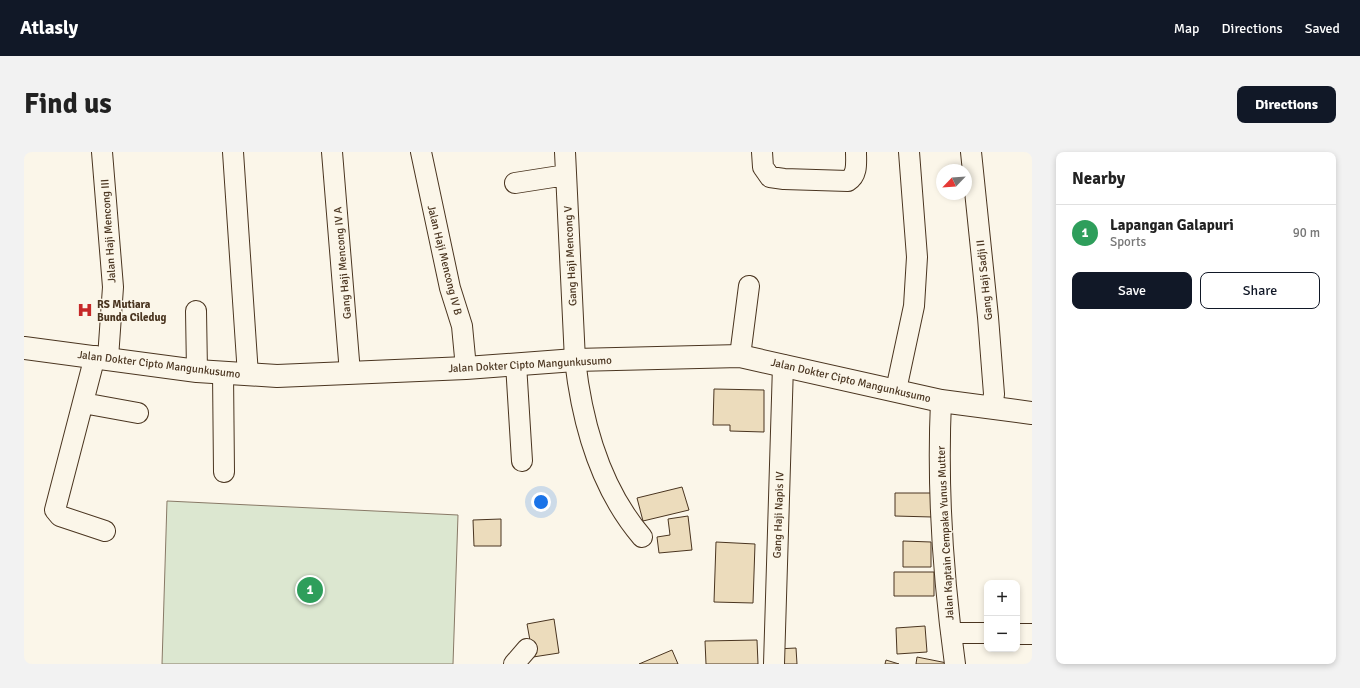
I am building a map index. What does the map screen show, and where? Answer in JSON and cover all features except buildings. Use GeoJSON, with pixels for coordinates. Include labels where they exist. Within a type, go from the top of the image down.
{"type":"FeatureCollection","features":[{"type":"Feature","properties":{"kind":"main road","name":"Jalan Dokter Cipto Mangunkusumo"},"geometry":{"type":"LineString","coordinates":[[24,348],[102,357],[197,371],[277,376],[466,368],[575,360],[740,356],[941,401],[1032,413]]}},
{"type":"Feature","properties":{"kind":"street","name":"Jalan Haji Mencong III"},"geometry":{"type":"LineString","coordinates":[[102,152],[113,287],[102,357],[83,403],[55,510],[60,516],[105,531]]}},
{"type":"Feature","properties":{"kind":"street"},"geometry":{"type":"LineString","coordinates":[[233,152],[248,375]]}},
{"type":"Feature","properties":{"kind":"street","name":"Gang Haji Mencong IV A"},"geometry":{"type":"LineString","coordinates":[[332,152],[350,373]]}},
{"type":"Feature","properties":{"kind":"street","name":"Jalan Haji Mencong IV B"},"geometry":{"type":"LineString","coordinates":[[421,152],[450,288],[462,326],[466,368]]}},
{"type":"Feature","properties":{"kind":"street","name":"Gang Haji Mencong V"},"geometry":{"type":"LineString","coordinates":[[565,152],[575,360],[578,391],[585,419],[601,469],[622,511],[642,537]]}},
{"type":"Feature","properties":{"kind":"street"},"geometry":{"type":"LineString","coordinates":[[762,152],[763,167],[770,177],[784,179],[848,180],[852,178],[855,173],[856,152]]}},
{"type":"Feature","properties":{"kind":"street"},"geometry":{"type":"LineString","coordinates":[[896,390],[914,306],[917,257],[909,152]]}},
{"type":"Feature","properties":{"kind":"street","name":"Gang Haji Sadji II"},"geometry":{"type":"LineString","coordinates":[[971,152],[989,330],[994,394],[992,408]]}},
{"type":"Feature","properties":{"kind":"street"},"geometry":{"type":"LineString","coordinates":[[515,183],[566,176]]}},
{"type":"Feature","properties":{"kind":"street"},"geometry":{"type":"LineString","coordinates":[[740,356],[748,286]]}},
{"type":"Feature","properties":{"kind":"street"},"geometry":{"type":"LineString","coordinates":[[196,312],[197,371]]}},
{"type":"Feature","properties":{"kind":"street"},"geometry":{"type":"LineString","coordinates":[[516,364],[522,461]]}},
{"type":"Feature","properties":{"kind":"street","name":"Gang Haji Napis IV"},"geometry":{"type":"LineString","coordinates":[[774,664],[783,365]]}},
{"type":"Feature","properties":{"kind":"street"},"geometry":{"type":"LineString","coordinates":[[224,373],[224,472]]}},
{"type":"Feature","properties":{"kind":"street","name":"Jalan Kaptain Cempaka Yunus Mutter"},"geometry":{"type":"LineString","coordinates":[[941,401],[939,443],[942,524],[955,664]]}},
{"type":"Feature","properties":{"kind":"street"},"geometry":{"type":"LineString","coordinates":[[83,403],[138,413]]}},
{"type":"Feature","properties":{"kind":"street"},"geometry":{"type":"LineString","coordinates":[[951,633],[984,633]]}},
{"type":"Feature","properties":{"kind":"street"},"geometry":{"type":"LineString","coordinates":[[1020,634],[1032,634]]}},
{"type":"Feature","properties":{"kind":"street"},"geometry":{"type":"LineString","coordinates":[[514,664],[526,649]]}},
{"type":"Feature","properties":{"kind":"green space"},"geometry":{"type":"Polygon","coordinates":[[[167,501],[458,515],[453,664],[162,664],[167,501]]]}},
{"type":"Feature","properties":{"kind":"place","name":"RS Mutiara Bunda Ciledug"},"geometry":{"type":"Point","coordinates":[85,310]}},
{"type":"Feature","properties":{"kind":"place","name":"Lapangan Galapuri"},"geometry":{"type":"Point","coordinates":[310,590]}}]}
